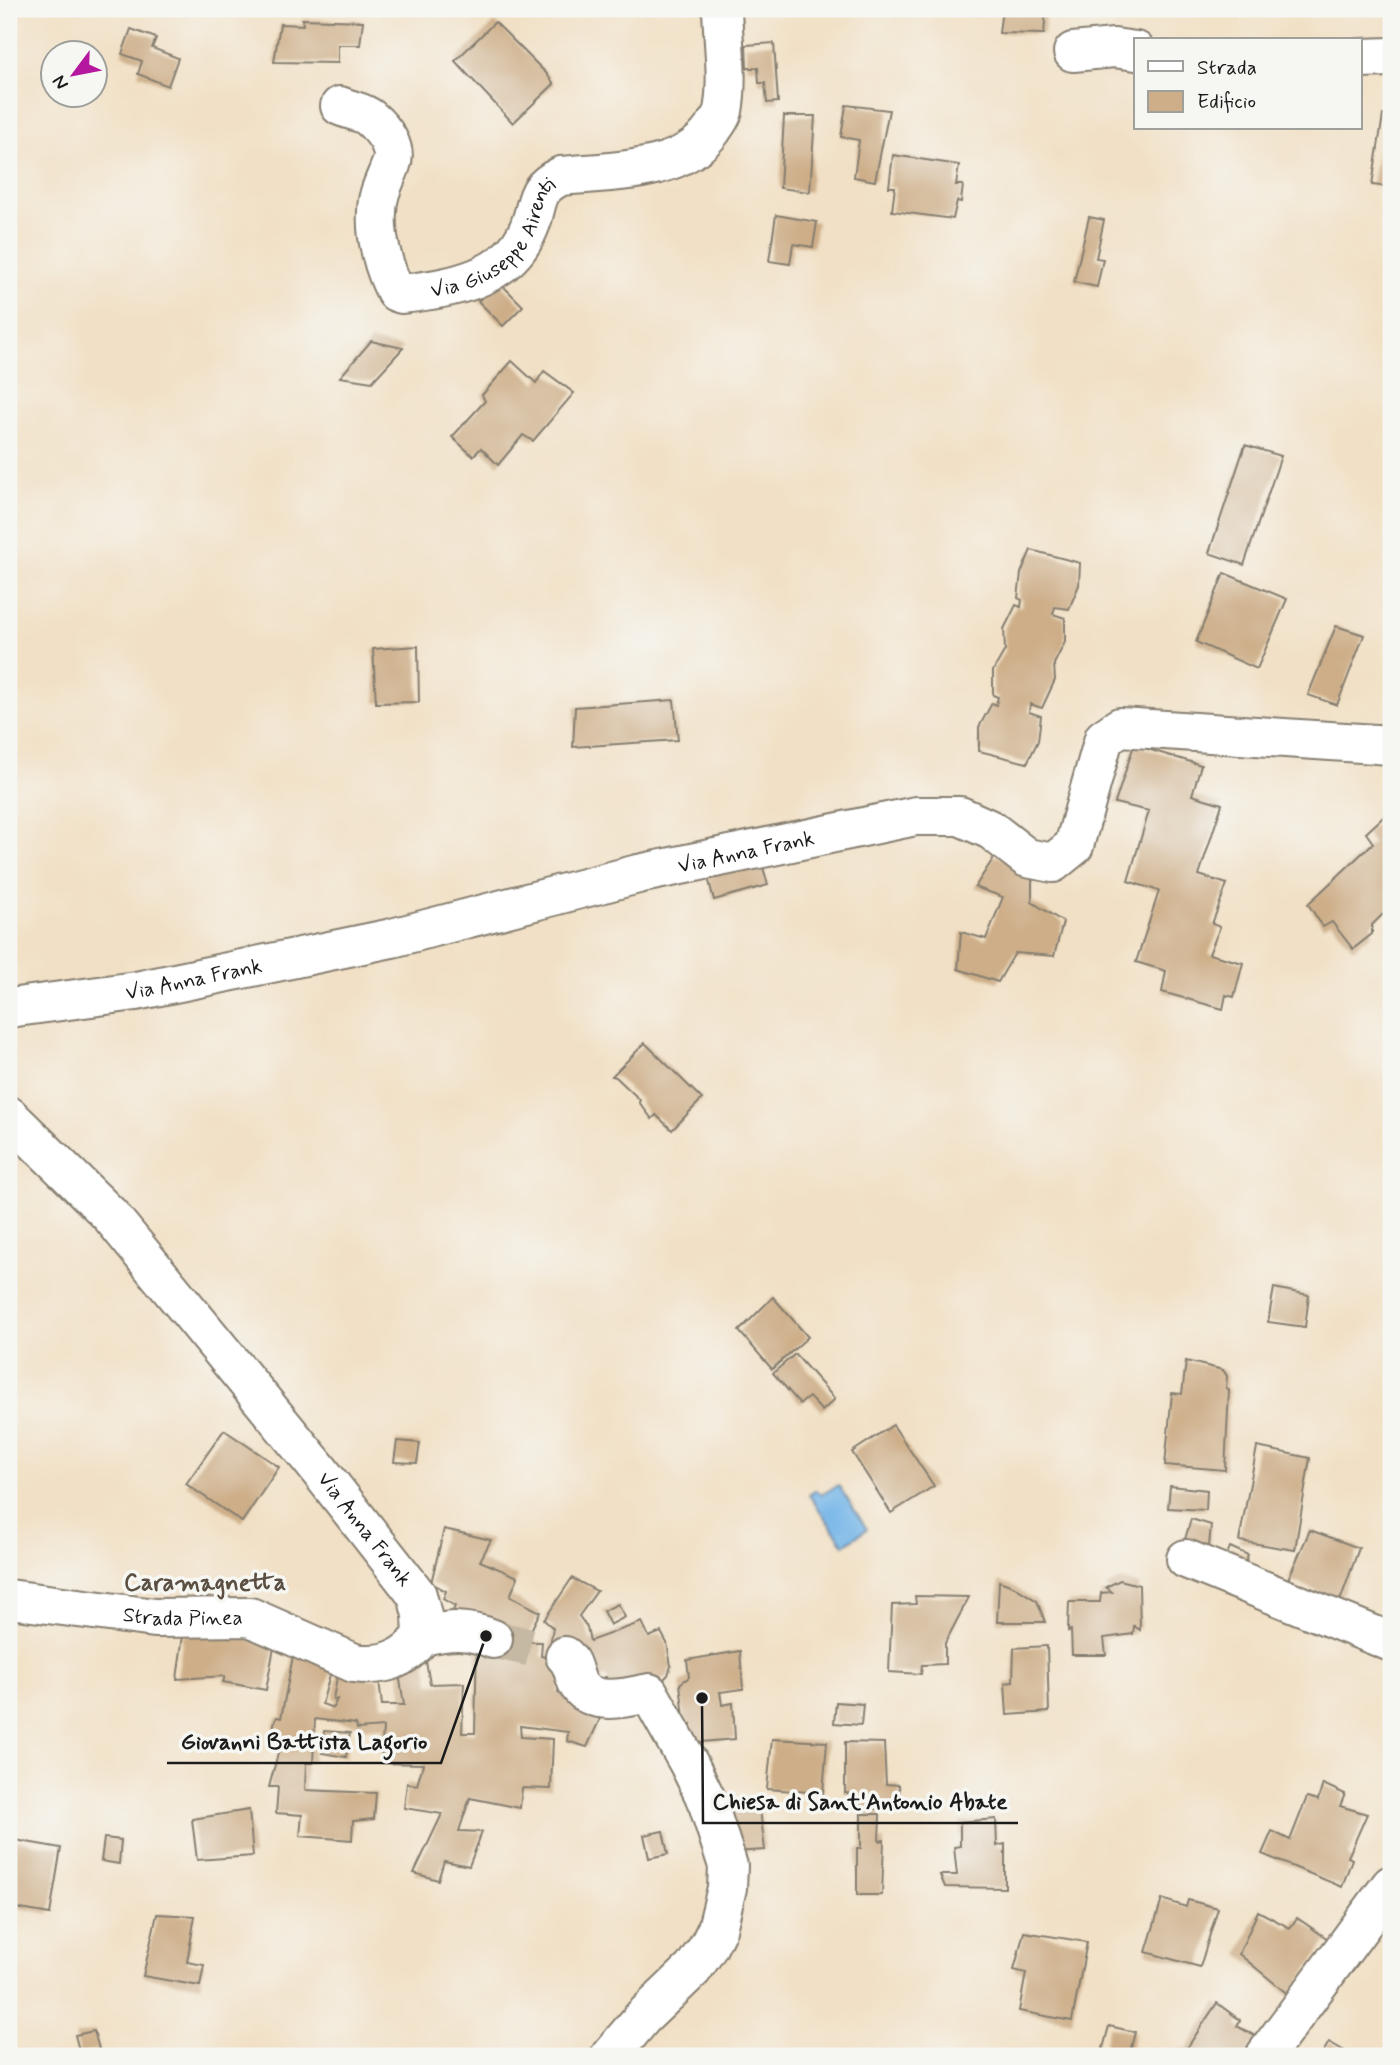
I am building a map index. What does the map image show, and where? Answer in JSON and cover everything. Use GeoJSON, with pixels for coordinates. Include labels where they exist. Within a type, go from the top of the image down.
{"type":"FeatureCollection","features":[{"type":"Feature","properties":{"kind":"street","name":"Via Giuseppe Airenti"},"geometry":{"type":"LineString","coordinates":[[340,107],[369,117],[386,136],[393,150],[393,163],[382,182],[376,213],[380,246],[390,282],[396,292],[402,294],[466,284],[500,265],[516,252],[530,227],[538,192],[552,180],[561,176],[652,166],[671,160],[707,136],[722,115],[725,91],[722,9]]}},
{"type":"Feature","properties":{"kind":"street"},"geometry":{"type":"LineString","coordinates":[[1073,52],[1114,48],[1134,51]]}},
{"type":"Feature","properties":{"kind":"street"},"geometry":{"type":"LineString","coordinates":[[1362,58],[1391,58]]}},
{"type":"Feature","properties":{"kind":"street","name":"Via Anna Frank"},"geometry":{"type":"LineString","coordinates":[[9,1009],[136,991],[392,938],[638,874],[916,816],[960,817],[991,830],[1027,858],[1053,863],[1074,846],[1104,738],[1120,727],[1391,745]]}},
{"type":"Feature","properties":{"kind":"street","name":"Via Anna Frank"},"geometry":{"type":"LineString","coordinates":[[9,1116],[110,1215],[316,1466],[417,1595],[422,1615],[422,1636]]}},
{"type":"Feature","properties":{"kind":"street"},"geometry":{"type":"LineString","coordinates":[[1186,1559],[1391,1642]]}},
{"type":"Feature","properties":{"kind":"street","name":"Strada Pinea"},"geometry":{"type":"LineString","coordinates":[[9,1599],[155,1618],[250,1618],[354,1663],[370,1665],[401,1658],[422,1636]]}},
{"type":"Feature","properties":{"kind":"street"},"geometry":{"type":"LineString","coordinates":[[422,1636],[451,1630],[471,1632],[493,1639]]}},
{"type":"Feature","properties":{"kind":"street"},"geometry":{"type":"LineString","coordinates":[[552,1653],[572,1664],[580,1687],[589,1693],[610,1701],[649,1693],[707,1801],[728,1866],[724,1908],[708,1947],[693,1969],[643,2017],[610,2056]]}},
{"type":"Feature","properties":{"kind":"street"},"geometry":{"type":"LineString","coordinates":[[1265,2056],[1391,1885]]}},
{"type":"Feature","properties":{"kind":"water"},"geometry":{"type":"Polygon","coordinates":[[[838,1485],[867,1529],[844,1545],[809,1495],[816,1490],[821,1495],[838,1485]]]}},
{"type":"Feature","properties":{"kind":"building"},"geometry":{"type":"Polygon","coordinates":[[[1002,9],[1046,9],[1044,34],[999,33],[1002,9]]]}},
{"type":"Feature","properties":{"kind":"building"},"geometry":{"type":"Polygon","coordinates":[[[302,19],[363,21],[360,45],[338,45],[338,63],[274,62],[280,24],[303,25],[302,19]]]}},
{"type":"Feature","properties":{"kind":"building"},"geometry":{"type":"Polygon","coordinates":[[[495,22],[554,84],[513,123],[455,61],[495,22]]]}},
{"type":"Feature","properties":{"kind":"building"},"geometry":{"type":"Polygon","coordinates":[[[131,29],[156,38],[152,48],[178,58],[168,86],[138,74],[142,61],[122,54],[131,29]]]}},
{"type":"Feature","properties":{"kind":"building"},"geometry":{"type":"Polygon","coordinates":[[[774,43],[778,102],[767,103],[765,83],[759,83],[758,68],[747,68],[746,45],[774,43]]]}},
{"type":"Feature","properties":{"kind":"building"},"geometry":{"type":"Polygon","coordinates":[[[846,105],[889,110],[875,181],[854,177],[859,140],[841,137],[846,105]]]}},
{"type":"Feature","properties":{"kind":"building"},"geometry":{"type":"Polygon","coordinates":[[[1383,115],[1391,116],[1391,187],[1372,185],[1383,115]]]}},
{"type":"Feature","properties":{"kind":"building"},"geometry":{"type":"Polygon","coordinates":[[[784,116],[815,116],[810,192],[780,188],[784,116]]]}},
{"type":"Feature","properties":{"kind":"building"},"geometry":{"type":"Polygon","coordinates":[[[893,155],[959,165],[956,185],[963,185],[961,202],[957,201],[953,219],[892,211],[895,187],[889,187],[893,155]]]}},
{"type":"Feature","properties":{"kind":"building"},"geometry":{"type":"Polygon","coordinates":[[[776,215],[817,222],[813,247],[793,244],[790,264],[769,261],[776,215]]]}},
{"type":"Feature","properties":{"kind":"building"},"geometry":{"type":"Polygon","coordinates":[[[1089,217],[1104,220],[1096,258],[1103,259],[1097,287],[1074,282],[1089,217]]]}},
{"type":"Feature","properties":{"kind":"building"},"geometry":{"type":"Polygon","coordinates":[[[498,281],[523,306],[503,326],[478,301],[498,281]]]}},
{"type":"Feature","properties":{"kind":"building"},"geometry":{"type":"Polygon","coordinates":[[[371,341],[403,348],[372,382],[340,377],[371,341]]]}},
{"type":"Feature","properties":{"kind":"building"},"geometry":{"type":"Polygon","coordinates":[[[512,361],[536,383],[544,371],[574,393],[533,441],[523,435],[498,465],[481,448],[473,456],[452,437],[485,401],[482,395],[512,361]]]}},
{"type":"Feature","properties":{"kind":"building"},"geometry":{"type":"Polygon","coordinates":[[[1245,445],[1281,456],[1244,565],[1209,553],[1245,445]]]}},
{"type":"Feature","properties":{"kind":"building"},"geometry":{"type":"Polygon","coordinates":[[[1031,550],[1080,563],[1079,585],[1069,609],[1055,607],[1053,614],[1065,618],[1065,642],[1054,664],[1055,680],[1042,708],[1030,704],[1029,712],[1041,716],[1038,741],[1027,763],[979,751],[979,727],[992,703],[996,705],[998,697],[993,695],[993,671],[1005,650],[1004,629],[1016,605],[1021,607],[1022,600],[1018,598],[1021,573],[1031,550]]]}},
{"type":"Feature","properties":{"kind":"building"},"geometry":{"type":"Polygon","coordinates":[[[1224,573],[1287,599],[1257,669],[1196,642],[1224,573]]]}},
{"type":"Feature","properties":{"kind":"building"},"geometry":{"type":"Polygon","coordinates":[[[1336,626],[1364,635],[1337,705],[1308,695],[1336,626]]]}},
{"type":"Feature","properties":{"kind":"building"},"geometry":{"type":"Polygon","coordinates":[[[418,646],[419,702],[376,703],[373,649],[418,646]]]}},
{"type":"Feature","properties":{"kind":"building"},"geometry":{"type":"Polygon","coordinates":[[[674,700],[678,740],[573,747],[575,707],[674,700]]]}},
{"type":"Feature","properties":{"kind":"building"},"geometry":{"type":"Polygon","coordinates":[[[1134,745],[1201,765],[1192,795],[1222,804],[1199,875],[1227,884],[1212,924],[1220,927],[1209,954],[1243,963],[1234,997],[1226,995],[1223,1009],[1162,992],[1166,971],[1136,962],[1159,891],[1128,881],[1149,811],[1115,803],[1134,745]]]}},
{"type":"Feature","properties":{"kind":"building"},"geometry":{"type":"Polygon","coordinates":[[[1391,810],[1391,906],[1372,925],[1372,934],[1353,949],[1332,922],[1323,927],[1308,904],[1373,843],[1366,833],[1391,810]]]}},
{"type":"Feature","properties":{"kind":"building"},"geometry":{"type":"Polygon","coordinates":[[[995,856],[1032,868],[1032,902],[1063,922],[1054,956],[1015,953],[998,982],[958,969],[961,932],[986,939],[1003,897],[975,887],[995,856]]]}},
{"type":"Feature","properties":{"kind":"building"},"geometry":{"type":"Polygon","coordinates":[[[761,860],[768,885],[714,900],[707,874],[761,860]]]}},
{"type":"Feature","properties":{"kind":"building"},"geometry":{"type":"Polygon","coordinates":[[[645,1043],[702,1099],[672,1130],[656,1115],[652,1119],[640,1100],[612,1076],[645,1043]]]}},
{"type":"Feature","properties":{"kind":"building"},"geometry":{"type":"Polygon","coordinates":[[[1274,1288],[1309,1295],[1305,1327],[1268,1322],[1274,1288]]]}},
{"type":"Feature","properties":{"kind":"building"},"geometry":{"type":"Polygon","coordinates":[[[773,1297],[808,1337],[772,1369],[739,1331],[773,1297]]]}},
{"type":"Feature","properties":{"kind":"building"},"geometry":{"type":"Polygon","coordinates":[[[795,1354],[835,1399],[822,1411],[809,1397],[800,1404],[773,1373],[795,1354]]]}},
{"type":"Feature","properties":{"kind":"building"},"geometry":{"type":"Polygon","coordinates":[[[1186,1361],[1223,1370],[1227,1376],[1226,1388],[1229,1390],[1225,1470],[1165,1465],[1172,1393],[1182,1394],[1186,1361]]]}},
{"type":"Feature","properties":{"kind":"building"},"geometry":{"type":"Polygon","coordinates":[[[893,1425],[934,1486],[891,1513],[852,1452],[893,1425]]]}},
{"type":"Feature","properties":{"kind":"building"},"geometry":{"type":"Polygon","coordinates":[[[224,1430],[279,1467],[242,1522],[186,1484],[224,1430]]]}},
{"type":"Feature","properties":{"kind":"building"},"geometry":{"type":"Polygon","coordinates":[[[397,1441],[420,1443],[417,1463],[394,1462],[397,1441]]]}},
{"type":"Feature","properties":{"kind":"building"},"geometry":{"type":"Polygon","coordinates":[[[1257,1447],[1310,1458],[1295,1550],[1239,1541],[1257,1447]]]}},
{"type":"Feature","properties":{"kind":"building"},"geometry":{"type":"Polygon","coordinates":[[[1170,1486],[1207,1490],[1206,1510],[1168,1508],[1170,1486]]]}},
{"type":"Feature","properties":{"kind":"building"},"geometry":{"type":"Polygon","coordinates":[[[1191,1519],[1211,1525],[1208,1557],[1183,1546],[1191,1519]]]}},
{"type":"Feature","properties":{"kind":"building"},"geometry":{"type":"Polygon","coordinates":[[[444,1529],[491,1540],[480,1561],[518,1577],[510,1596],[540,1612],[525,1642],[542,1642],[541,1656],[548,1658],[553,1628],[544,1620],[572,1578],[597,1591],[579,1616],[587,1627],[590,1641],[642,1622],[649,1637],[661,1632],[667,1643],[671,1666],[663,1680],[614,1693],[606,1677],[588,1682],[560,1680],[558,1693],[602,1708],[587,1747],[567,1741],[568,1732],[520,1726],[521,1737],[553,1739],[551,1789],[522,1788],[520,1808],[470,1798],[459,1831],[482,1832],[469,1866],[444,1861],[438,1880],[414,1873],[442,1814],[404,1808],[407,1783],[417,1785],[423,1764],[381,1763],[383,1727],[357,1729],[356,1724],[315,1719],[313,1763],[306,1763],[305,1790],[376,1793],[374,1819],[353,1821],[352,1840],[300,1836],[302,1815],[276,1813],[278,1787],[269,1787],[280,1746],[273,1745],[274,1723],[277,1717],[281,1718],[294,1651],[333,1664],[322,1704],[333,1708],[337,1699],[333,1699],[338,1672],[379,1680],[382,1705],[404,1705],[398,1667],[425,1656],[430,1684],[464,1683],[462,1733],[475,1733],[477,1639],[493,1636],[453,1611],[455,1606],[443,1599],[446,1591],[431,1583],[444,1529]]]}},
{"type":"Feature","properties":{"kind":"building"},"geometry":{"type":"Polygon","coordinates":[[[1310,1530],[1359,1548],[1340,1601],[1288,1579],[1310,1530]]]}},
{"type":"Feature","properties":{"kind":"building"},"geometry":{"type":"Polygon","coordinates":[[[1230,1547],[1248,1555],[1241,1573],[1223,1565],[1230,1547]]]}},
{"type":"Feature","properties":{"kind":"building"},"geometry":{"type":"Polygon","coordinates":[[[1120,1580],[1139,1585],[1140,1630],[1134,1626],[1133,1634],[1104,1638],[1106,1655],[1072,1655],[1071,1630],[1068,1631],[1069,1602],[1100,1602],[1101,1593],[1112,1592],[1106,1587],[1120,1580]]]}},
{"type":"Feature","properties":{"kind":"building"},"geometry":{"type":"Polygon","coordinates":[[[999,1581],[1037,1601],[1045,1622],[997,1622],[999,1581]]]}},
{"type":"Feature","properties":{"kind":"building"},"geometry":{"type":"Polygon","coordinates":[[[915,1596],[969,1597],[945,1643],[945,1664],[922,1665],[921,1674],[889,1672],[892,1605],[916,1604],[915,1596]]]}},
{"type":"Feature","properties":{"kind":"building"},"geometry":{"type":"Polygon","coordinates":[[[618,1604],[625,1617],[610,1625],[603,1611],[618,1604]]]}},
{"type":"Feature","properties":{"kind":"building"},"geometry":{"type":"Polygon","coordinates":[[[249,1630],[275,1642],[266,1690],[223,1682],[225,1676],[177,1679],[183,1635],[249,1630]]]}},
{"type":"Feature","properties":{"kind":"building"},"geometry":{"type":"Polygon","coordinates":[[[1047,1646],[1049,1712],[1007,1715],[1005,1683],[1013,1682],[1014,1648],[1047,1646]]]}},
{"type":"Feature","properties":{"kind":"building"},"geometry":{"type":"Polygon","coordinates":[[[740,1651],[743,1689],[720,1692],[722,1705],[733,1703],[735,1739],[690,1743],[691,1724],[685,1725],[680,1684],[689,1677],[687,1660],[740,1651]]]}},
{"type":"Feature","properties":{"kind":"building"},"geometry":{"type":"Polygon","coordinates":[[[836,1702],[863,1704],[861,1725],[834,1723],[836,1702]]]}},
{"type":"Feature","properties":{"kind":"building"},"geometry":{"type":"Polygon","coordinates":[[[324,1731],[350,1733],[346,1757],[322,1753],[324,1731]]]}},
{"type":"Feature","properties":{"kind":"building"},"geometry":{"type":"Polygon","coordinates":[[[772,1739],[827,1742],[823,1793],[767,1789],[772,1739]]]}},
{"type":"Feature","properties":{"kind":"building"},"geometry":{"type":"Polygon","coordinates":[[[845,1742],[884,1743],[886,1784],[899,1785],[901,1808],[861,1810],[860,1803],[853,1801],[855,1794],[845,1793],[845,1742]]]}},
{"type":"Feature","properties":{"kind":"building"},"geometry":{"type":"Polygon","coordinates":[[[1323,1784],[1345,1794],[1340,1806],[1367,1814],[1348,1857],[1352,1859],[1342,1887],[1262,1854],[1272,1831],[1290,1840],[1307,1797],[1318,1800],[1323,1784]]]}},
{"type":"Feature","properties":{"kind":"building"},"geometry":{"type":"Polygon","coordinates":[[[759,1802],[765,1850],[732,1852],[732,1803],[759,1802]]]}},
{"type":"Feature","properties":{"kind":"building"},"geometry":{"type":"Polygon","coordinates":[[[249,1810],[253,1856],[197,1860],[192,1819],[249,1810]]]}},
{"type":"Feature","properties":{"kind":"building"},"geometry":{"type":"Polygon","coordinates":[[[861,1814],[880,1814],[879,1841],[884,1840],[882,1895],[857,1895],[857,1848],[861,1848],[861,1814]]]}},
{"type":"Feature","properties":{"kind":"building"},"geometry":{"type":"Polygon","coordinates":[[[996,1819],[997,1846],[1005,1844],[1005,1888],[945,1887],[940,1875],[957,1875],[954,1847],[960,1846],[960,1822],[996,1819]]]}},
{"type":"Feature","properties":{"kind":"building"},"geometry":{"type":"Polygon","coordinates":[[[663,1831],[668,1854],[649,1858],[644,1835],[663,1831]]]}},
{"type":"Feature","properties":{"kind":"building"},"geometry":{"type":"Polygon","coordinates":[[[104,1838],[121,1840],[119,1864],[101,1861],[104,1838]]]}},
{"type":"Feature","properties":{"kind":"building"},"geometry":{"type":"Polygon","coordinates":[[[15,1840],[61,1848],[50,1914],[9,1907],[9,1869],[15,1840]]]}},
{"type":"Feature","properties":{"kind":"building"},"geometry":{"type":"Polygon","coordinates":[[[1162,1899],[1186,1907],[1188,1900],[1218,1908],[1200,1967],[1146,1952],[1162,1899]]]}},
{"type":"Feature","properties":{"kind":"building"},"geometry":{"type":"Polygon","coordinates":[[[1258,1911],[1290,1928],[1297,1918],[1328,1939],[1290,1996],[1239,1954],[1258,1911]]]}},
{"type":"Feature","properties":{"kind":"building"},"geometry":{"type":"Polygon","coordinates":[[[157,1914],[195,1916],[187,1962],[204,1965],[200,1986],[143,1976],[157,1914]]]}},
{"type":"Feature","properties":{"kind":"building"},"geometry":{"type":"Polygon","coordinates":[[[1024,1932],[1087,1942],[1072,2021],[1019,2011],[1026,1973],[1014,1970],[1024,1932]]]}},
{"type":"Feature","properties":{"kind":"building"},"geometry":{"type":"Polygon","coordinates":[[[1217,2003],[1240,2020],[1237,2026],[1257,2037],[1245,2056],[1175,2056],[1180,2048],[1185,2051],[1217,2003]]]}},
{"type":"Feature","properties":{"kind":"building"},"geometry":{"type":"Polygon","coordinates":[[[1109,2026],[1135,2032],[1129,2056],[1101,2056],[1109,2026]]]}},
{"type":"Feature","properties":{"kind":"building"},"geometry":{"type":"Polygon","coordinates":[[[94,2031],[99,2049],[80,2054],[75,2035],[94,2031]]]}},
{"type":"Feature","properties":{"kind":"building"},"geometry":{"type":"Polygon","coordinates":[[[1329,2042],[1353,2056],[1321,2056],[1329,2042]]]}},
{"type":"Feature","properties":{"kind":"tunnel"},"geometry":{"type":"LineString","coordinates":[[493,1639],[541,1650]]}},
{"type":"Feature","properties":{"kind":"place","name":"Giovanni Battista Lagorio"},"geometry":{"type":"Point","coordinates":[486,1636]}},
{"type":"Feature","properties":{"kind":"place","name":"Chiesa di Sant'Antonio Abate"},"geometry":{"type":"Point","coordinates":[702,1698]}},
{"type":"Feature","properties":{"kind":"district","name":"Caramagnetta"},"geometry":{"type":"Point","coordinates":[205,1582]}}]}
